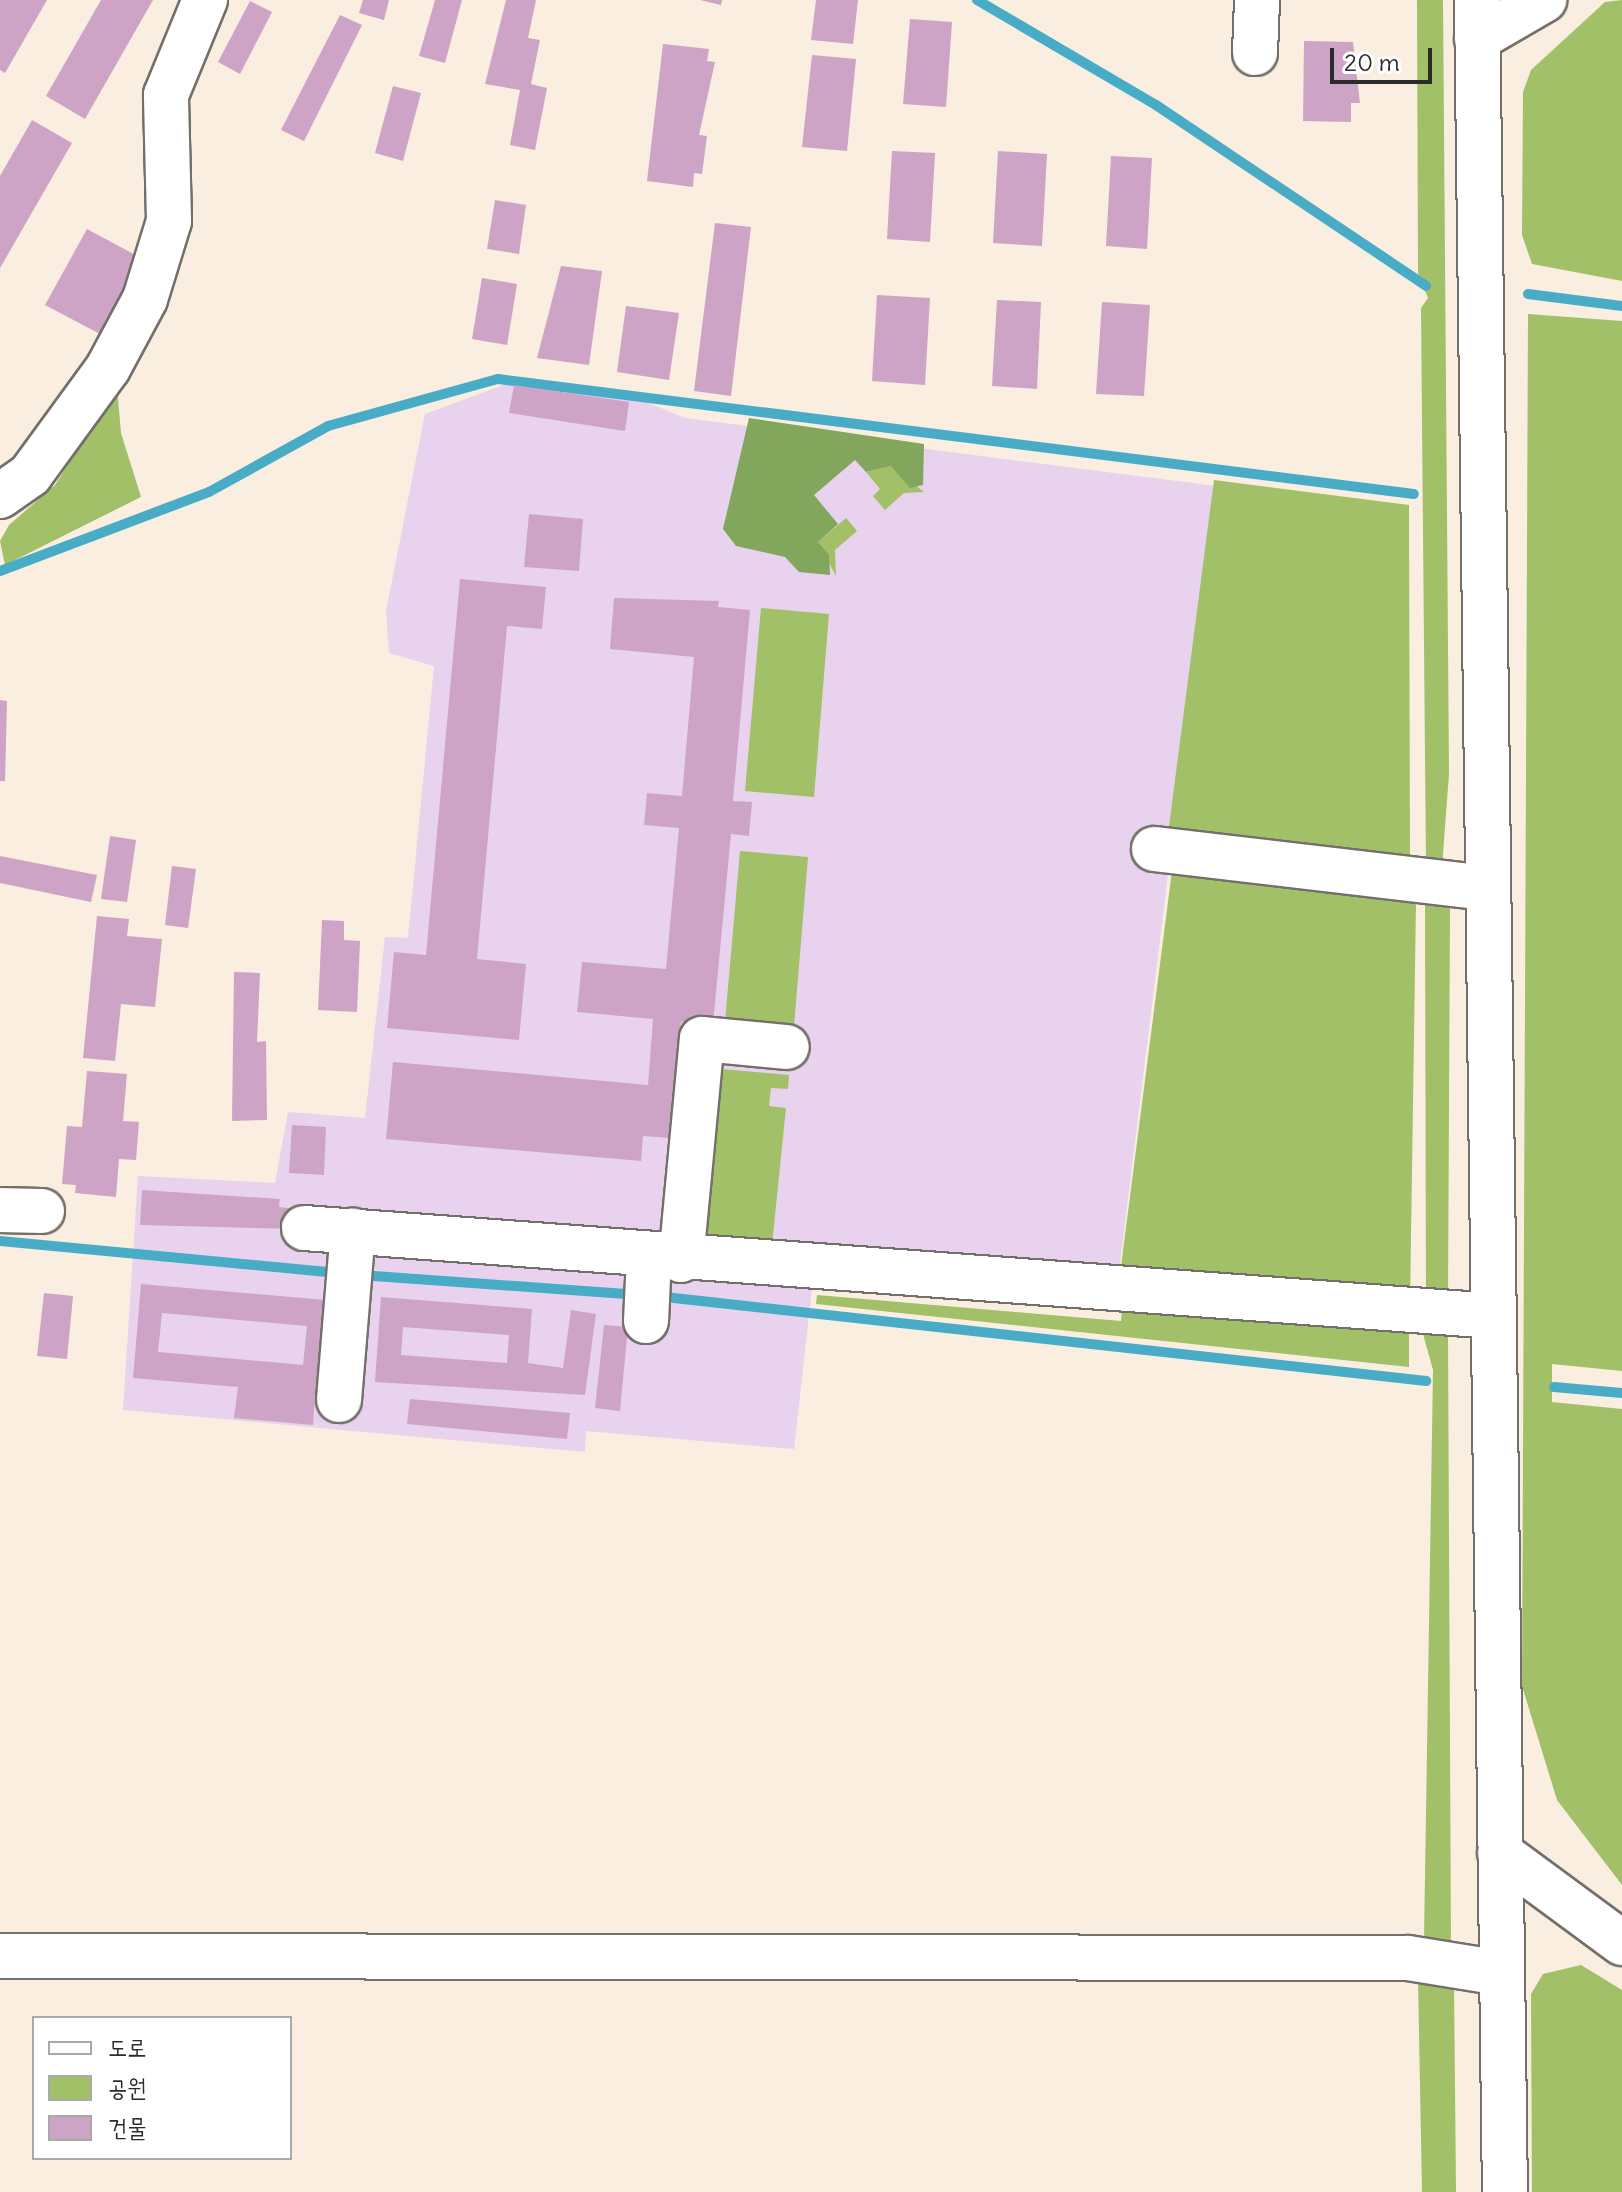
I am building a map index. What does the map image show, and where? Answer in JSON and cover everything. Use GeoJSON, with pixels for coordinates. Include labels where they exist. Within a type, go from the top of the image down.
{"type":"FeatureCollection","features":[{"type":"Feature","properties":{"kind":"main road"},"geometry":{"type":"LineString","coordinates":[[0,496],[30,475],[108,368],[145,299],[169,221],[166,95],[205,0]]}},
{"type":"Feature","properties":{"kind":"main road"},"geometry":{"type":"LineString","coordinates":[[1255,53],[1257,0]]}},
{"type":"Feature","properties":{"kind":"main road"},"geometry":{"type":"LineString","coordinates":[[1505,2192],[1494,1316],[1485,888],[1477,20],[1544,0]]}},
{"type":"Feature","properties":{"kind":"main road"},"geometry":{"type":"LineString","coordinates":[[1154,849],[1485,888]]}},
{"type":"Feature","properties":{"kind":"main road"},"geometry":{"type":"LineString","coordinates":[[654,1286],[702,1039],[787,1047]]}},
{"type":"Feature","properties":{"kind":"main road"},"geometry":{"type":"LineString","coordinates":[[304,1228],[351,1260],[654,1286],[1494,1316]]}},
{"type":"Feature","properties":{"kind":"main road"},"geometry":{"type":"LineString","coordinates":[[339,1400],[351,1260]]}},
{"type":"Feature","properties":{"kind":"main road"},"geometry":{"type":"LineString","coordinates":[[1500,1853],[1622,1943]]}},
{"type":"Feature","properties":{"kind":"main road"},"geometry":{"type":"LineString","coordinates":[[0,1956],[1408,1958],[1501,1973]]}},
{"type":"Feature","properties":{"kind":"shaded area"},"geometry":{"type":"Polygon","coordinates":[[[509,383],[646,402],[685,418],[1216,486],[1114,1312],[812,1289],[794,1449],[586,1431],[585,1452],[123,1410],[138,1176],[275,1183],[288,1112],[365,1118],[385,937],[408,938],[434,666],[389,653],[386,611],[425,414],[509,383]]]}},
{"type":"Feature","properties":{"kind":"green space"},"geometry":{"type":"Polygon","coordinates":[[[1417,0],[1443,0],[1449,774],[1442,867],[1426,867],[1421,308],[1428,298],[1418,273],[1417,0]]]}},
{"type":"Feature","properties":{"kind":"green space"},"geometry":{"type":"Polygon","coordinates":[[[1622,0],[1622,281],[1532,264],[1522,235],[1523,92],[1531,70],[1605,2],[1622,0]]]}},
{"type":"Feature","properties":{"kind":"green space"},"geometry":{"type":"Polygon","coordinates":[[[1528,314],[1622,321],[1622,1371],[1552,1364],[1552,1402],[1622,1409],[1622,1885],[1557,1800],[1522,1686],[1528,314]]]}},
{"type":"Feature","properties":{"kind":"green space"},"geometry":{"type":"Polygon","coordinates":[[[117,387],[121,433],[141,497],[5,565],[0,541],[9,525],[55,485],[117,387]]]}},
{"type":"Feature","properties":{"kind":"green space"},"geometry":{"type":"Polygon","coordinates":[[[749,418],[924,444],[923,485],[910,488],[891,466],[866,472],[855,460],[814,495],[838,524],[818,542],[829,555],[830,575],[799,572],[785,557],[736,546],[723,529],[749,418]]]}},
{"type":"Feature","properties":{"kind":"green space"},"geometry":{"type":"Polygon","coordinates":[[[891,466],[924,492],[904,493],[885,510],[873,496],[880,489],[866,472],[891,466]]]}},
{"type":"Feature","properties":{"kind":"green space"},"geometry":{"type":"Polygon","coordinates":[[[1214,480],[1409,505],[1410,864],[1168,834],[1214,480]]]}},
{"type":"Feature","properties":{"kind":"green space"},"geometry":{"type":"Polygon","coordinates":[[[846,518],[857,531],[835,550],[836,576],[818,542],[846,518]]]}},
{"type":"Feature","properties":{"kind":"green space"},"geometry":{"type":"Polygon","coordinates":[[[761,608],[829,614],[814,797],[745,791],[761,608]]]}},
{"type":"Feature","properties":{"kind":"green space"},"geometry":{"type":"Polygon","coordinates":[[[740,851],[808,857],[793,1039],[724,1033],[740,851]]]}},
{"type":"Feature","properties":{"kind":"green space"},"geometry":{"type":"Polygon","coordinates":[[[1172,871],[1416,903],[1410,1304],[1119,1282],[1172,871]]]}},
{"type":"Feature","properties":{"kind":"green space"},"geometry":{"type":"Polygon","coordinates":[[[1425,903],[1450,908],[1448,1298],[1426,1306],[1425,903]]]}},
{"type":"Feature","properties":{"kind":"green space"},"geometry":{"type":"Polygon","coordinates":[[[721,1069],[789,1075],[788,1089],[771,1088],[769,1106],[786,1108],[771,1255],[702,1248],[721,1069]]]}},
{"type":"Feature","properties":{"kind":"green space"},"geometry":{"type":"Polygon","coordinates":[[[817,1295],[1121,1321],[1122,1310],[1409,1333],[1409,1367],[816,1304],[817,1295]]]}},
{"type":"Feature","properties":{"kind":"green space"},"geometry":{"type":"Polygon","coordinates":[[[1423,1334],[1448,1335],[1451,1945],[1424,1940],[1433,1370],[1423,1334]]]}},
{"type":"Feature","properties":{"kind":"green space"},"geometry":{"type":"Polygon","coordinates":[[[1581,1965],[1622,1990],[1622,2192],[1532,2192],[1531,1994],[1543,1974],[1581,1965]]]}},
{"type":"Feature","properties":{"kind":"green space"},"geometry":{"type":"Polygon","coordinates":[[[1418,1979],[1454,1983],[1456,2192],[1422,2192],[1418,1979]]]}},
{"type":"Feature","properties":{"kind":"building"},"geometry":{"type":"Polygon","coordinates":[[[0,0],[47,0],[5,73],[0,70],[0,0]]]}},
{"type":"Feature","properties":{"kind":"building"},"geometry":{"type":"Polygon","coordinates":[[[101,0],[153,0],[85,119],[46,96],[101,0]]]}},
{"type":"Feature","properties":{"kind":"building"},"geometry":{"type":"Polygon","coordinates":[[[363,0],[389,0],[384,20],[359,13],[363,0]]]}},
{"type":"Feature","properties":{"kind":"building"},"geometry":{"type":"Polygon","coordinates":[[[435,0],[462,0],[445,63],[419,56],[435,0]]]}},
{"type":"Feature","properties":{"kind":"building"},"geometry":{"type":"Polygon","coordinates":[[[506,0],[536,0],[528,38],[540,40],[531,84],[547,88],[535,150],[510,145],[520,90],[485,84],[506,0]]]}},
{"type":"Feature","properties":{"kind":"building"},"geometry":{"type":"Polygon","coordinates":[[[700,0],[722,0],[721,5],[700,0]]]}},
{"type":"Feature","properties":{"kind":"building"},"geometry":{"type":"Polygon","coordinates":[[[816,0],[858,0],[853,44],[811,40],[816,0]]]}},
{"type":"Feature","properties":{"kind":"building"},"geometry":{"type":"Polygon","coordinates":[[[250,1],[272,12],[240,74],[218,62],[250,1]]]}},
{"type":"Feature","properties":{"kind":"building"},"geometry":{"type":"Polygon","coordinates":[[[340,15],[362,25],[304,141],[281,130],[340,15]]]}},
{"type":"Feature","properties":{"kind":"building"},"geometry":{"type":"Polygon","coordinates":[[[910,19],[952,22],[946,107],[903,104],[910,19]]]}},
{"type":"Feature","properties":{"kind":"building"},"geometry":{"type":"Polygon","coordinates":[[[1304,41],[1353,42],[1360,103],[1351,103],[1351,122],[1303,121],[1304,41]]]}},
{"type":"Feature","properties":{"kind":"building"},"geometry":{"type":"Polygon","coordinates":[[[663,44],[709,49],[707,61],[715,62],[699,135],[707,136],[702,174],[694,173],[693,187],[647,181],[663,44]]]}},
{"type":"Feature","properties":{"kind":"building"},"geometry":{"type":"Polygon","coordinates":[[[812,55],[856,59],[847,151],[802,147],[812,55]]]}},
{"type":"Feature","properties":{"kind":"building"},"geometry":{"type":"Polygon","coordinates":[[[393,86],[421,93],[403,161],[375,153],[393,86]]]}},
{"type":"Feature","properties":{"kind":"building"},"geometry":{"type":"Polygon","coordinates":[[[32,120],[72,143],[0,268],[0,176],[32,120]]]}},
{"type":"Feature","properties":{"kind":"building"},"geometry":{"type":"Polygon","coordinates":[[[892,151],[935,153],[930,242],[887,239],[892,151]]]}},
{"type":"Feature","properties":{"kind":"building"},"geometry":{"type":"Polygon","coordinates":[[[998,151],[1047,154],[1042,246],[993,243],[998,151]]]}},
{"type":"Feature","properties":{"kind":"building"},"geometry":{"type":"Polygon","coordinates":[[[1111,156],[1152,158],[1147,249],[1106,246],[1111,156]]]}},
{"type":"Feature","properties":{"kind":"building"},"geometry":{"type":"Polygon","coordinates":[[[495,200],[526,205],[519,254],[487,249],[495,200]]]}},
{"type":"Feature","properties":{"kind":"building"},"geometry":{"type":"Polygon","coordinates":[[[715,223],[751,227],[731,396],[694,391],[715,223]]]}},
{"type":"Feature","properties":{"kind":"building"},"geometry":{"type":"Polygon","coordinates":[[[87,229],[141,258],[100,334],[45,305],[87,229]]]}},
{"type":"Feature","properties":{"kind":"building"},"geometry":{"type":"Polygon","coordinates":[[[561,266],[602,271],[589,365],[537,358],[561,266]]]}},
{"type":"Feature","properties":{"kind":"building"},"geometry":{"type":"Polygon","coordinates":[[[482,278],[517,284],[507,345],[472,339],[482,278]]]}},
{"type":"Feature","properties":{"kind":"building"},"geometry":{"type":"Polygon","coordinates":[[[877,295],[930,298],[925,385],[872,381],[877,295]]]}},
{"type":"Feature","properties":{"kind":"building"},"geometry":{"type":"Polygon","coordinates":[[[997,300],[1041,302],[1037,389],[992,386],[997,300]]]}},
{"type":"Feature","properties":{"kind":"building"},"geometry":{"type":"Polygon","coordinates":[[[1102,302],[1150,305],[1144,396],[1096,394],[1102,302]]]}},
{"type":"Feature","properties":{"kind":"building"},"geometry":{"type":"Polygon","coordinates":[[[626,306],[679,313],[669,380],[617,372],[626,306]]]}},
{"type":"Feature","properties":{"kind":"building"},"geometry":{"type":"Polygon","coordinates":[[[514,385],[629,402],[625,431],[509,413],[514,385]]]}},
{"type":"Feature","properties":{"kind":"building"},"geometry":{"type":"Polygon","coordinates":[[[529,514],[583,519],[579,571],[524,567],[529,514]]]}},
{"type":"Feature","properties":{"kind":"building"},"geometry":{"type":"Polygon","coordinates":[[[460,579],[546,587],[542,629],[507,626],[477,959],[526,964],[519,1040],[387,1028],[394,952],[426,955],[460,579]]]}},
{"type":"Feature","properties":{"kind":"building"},"geometry":{"type":"Polygon","coordinates":[[[614,598],[719,601],[718,607],[750,610],[733,801],[752,802],[749,836],[731,834],[713,1024],[681,1022],[670,1138],[643,1136],[641,1161],[386,1139],[393,1062],[648,1085],[653,1019],[577,1012],[582,962],[666,969],[679,828],[644,825],[647,793],[682,796],[694,657],[610,649],[614,598]]]}},
{"type":"Feature","properties":{"kind":"building"},"geometry":{"type":"Polygon","coordinates":[[[0,700],[7,701],[5,781],[0,781],[0,700]]]}},
{"type":"Feature","properties":{"kind":"building"},"geometry":{"type":"Polygon","coordinates":[[[110,836],[136,840],[127,902],[101,899],[110,836]]]}},
{"type":"Feature","properties":{"kind":"building"},"geometry":{"type":"Polygon","coordinates":[[[0,856],[97,875],[91,902],[0,883],[0,856]]]}},
{"type":"Feature","properties":{"kind":"building"},"geometry":{"type":"Polygon","coordinates":[[[172,866],[196,869],[188,928],[165,925],[172,866]]]}},
{"type":"Feature","properties":{"kind":"building"},"geometry":{"type":"Polygon","coordinates":[[[97,916],[129,919],[127,936],[162,939],[155,1007],[121,1004],[115,1061],[83,1058],[97,916]]]}},
{"type":"Feature","properties":{"kind":"building"},"geometry":{"type":"Polygon","coordinates":[[[322,920],[344,921],[344,940],[360,941],[357,1012],[318,1010],[322,920]]]}},
{"type":"Feature","properties":{"kind":"building"},"geometry":{"type":"Polygon","coordinates":[[[234,972],[260,973],[257,1042],[266,1041],[267,1120],[232,1121],[234,972]]]}},
{"type":"Feature","properties":{"kind":"building"},"geometry":{"type":"Polygon","coordinates":[[[87,1071],[127,1074],[123,1121],[139,1122],[136,1160],[119,1159],[116,1197],[75,1193],[76,1185],[62,1184],[67,1126],[82,1127],[87,1071]]]}},
{"type":"Feature","properties":{"kind":"building"},"geometry":{"type":"Polygon","coordinates":[[[292,1125],[326,1127],[324,1175],[289,1173],[292,1125]]]}},
{"type":"Feature","properties":{"kind":"building"},"geometry":{"type":"Polygon","coordinates":[[[142,1190],[280,1199],[279,1207],[295,1209],[293,1229],[140,1225],[142,1190]]]}},
{"type":"Feature","properties":{"kind":"building"},"geometry":{"type":"Polygon","coordinates":[[[141,1284],[337,1301],[329,1395],[315,1394],[313,1425],[234,1418],[238,1387],[133,1378],[141,1284]],[[162,1313],[158,1352],[303,1365],[307,1326],[162,1313]]]}},
{"type":"Feature","properties":{"kind":"building"},"geometry":{"type":"Polygon","coordinates":[[[44,1293],[73,1296],[67,1359],[37,1356],[44,1293]]]}},
{"type":"Feature","properties":{"kind":"building"},"geometry":{"type":"Polygon","coordinates":[[[381,1297],[532,1309],[528,1363],[563,1368],[571,1310],[596,1314],[585,1395],[375,1382],[381,1297]],[[403,1327],[401,1355],[507,1363],[509,1335],[403,1327]]]}},
{"type":"Feature","properties":{"kind":"building"},"geometry":{"type":"Polygon","coordinates":[[[604,1325],[628,1327],[620,1411],[595,1408],[604,1325]]]}},
{"type":"Feature","properties":{"kind":"building"},"geometry":{"type":"Polygon","coordinates":[[[410,1399],[570,1413],[567,1439],[407,1424],[410,1399]]]}},
{"type":"Feature","properties":{"kind":"waterway"},"geometry":{"type":"LineString","coordinates":[[977,0],[1156,105],[1426,286]]}},
{"type":"Feature","properties":{"kind":"waterway"},"geometry":{"type":"LineString","coordinates":[[1528,294],[1622,306]]}},
{"type":"Feature","properties":{"kind":"waterway"},"geometry":{"type":"LineString","coordinates":[[0,571],[209,492],[328,426],[498,379],[1414,494]]}},
{"type":"Feature","properties":{"kind":"waterway"},"geometry":{"type":"LineString","coordinates":[[0,1241],[340,1273]]}},
{"type":"Feature","properties":{"kind":"waterway"},"geometry":{"type":"LineString","coordinates":[[360,1275],[636,1295]]}},
{"type":"Feature","properties":{"kind":"waterway"},"geometry":{"type":"LineString","coordinates":[[656,1296],[1426,1381]]}},
{"type":"Feature","properties":{"kind":"waterway"},"geometry":{"type":"LineString","coordinates":[[1554,1387],[1622,1393]]}}]}
